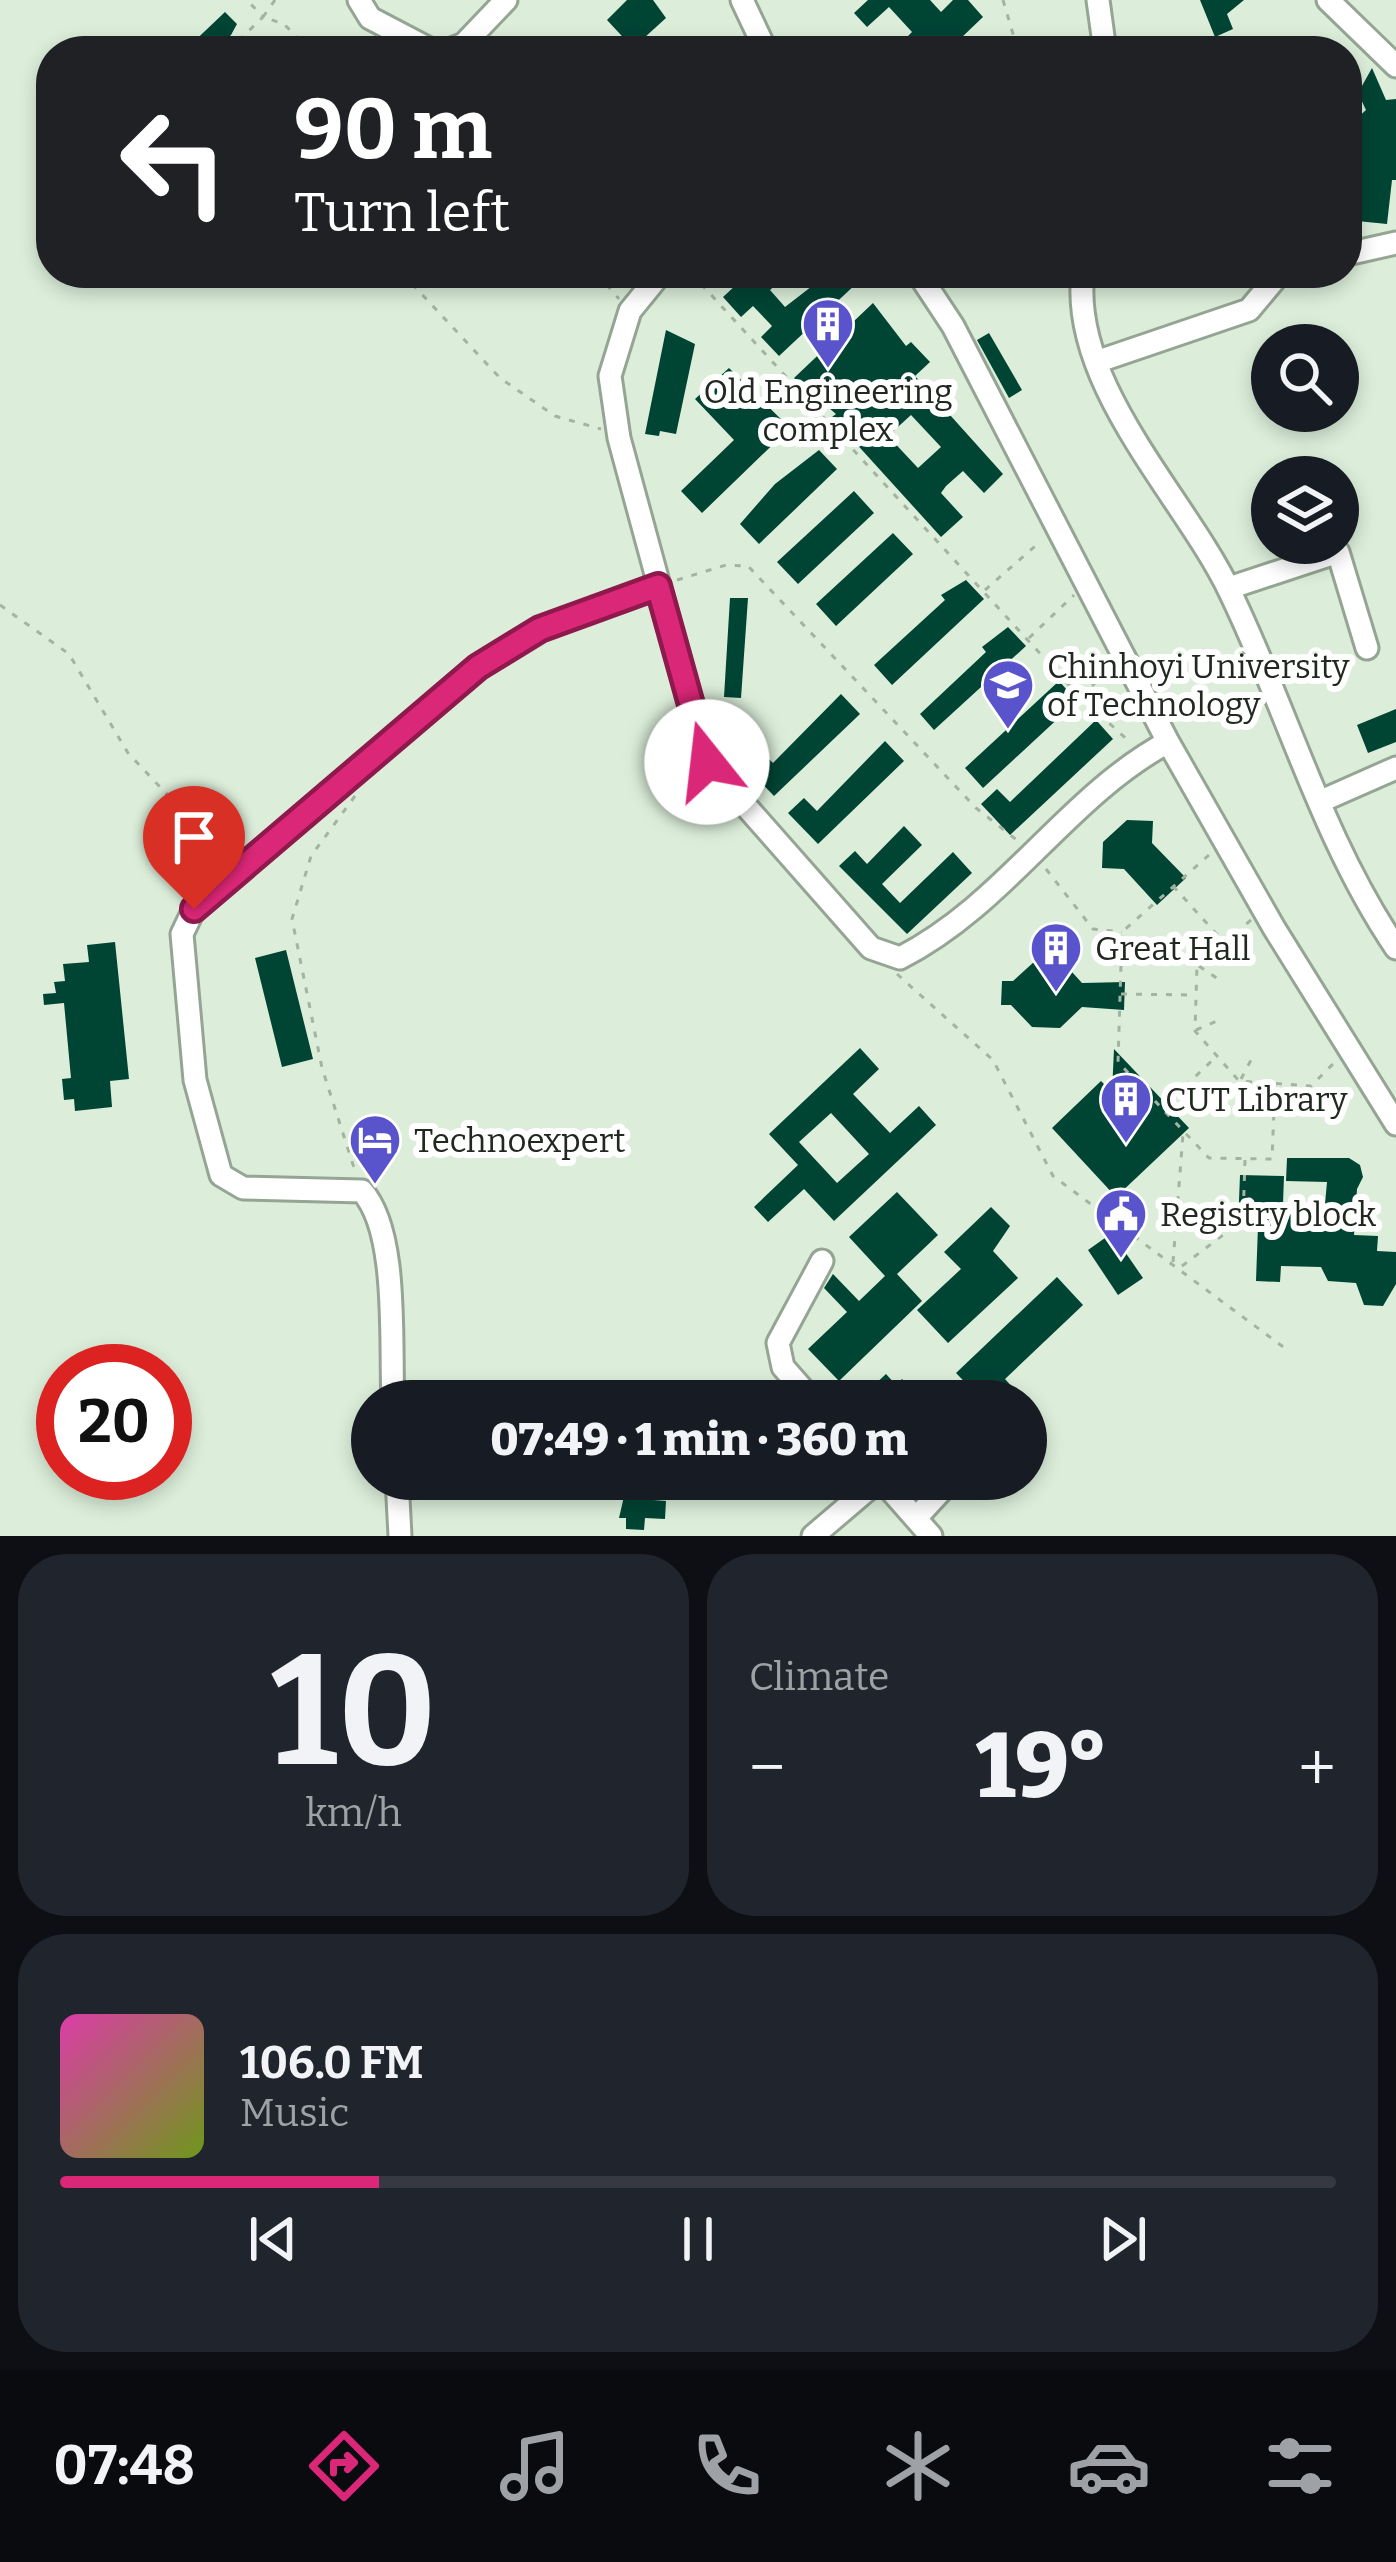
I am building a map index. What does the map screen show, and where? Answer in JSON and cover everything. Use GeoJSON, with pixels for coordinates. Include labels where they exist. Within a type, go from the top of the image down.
{"type":"FeatureCollection","features":[{"type":"Feature","properties":{"kind":"lane"},"geometry":{"type":"LineString","coordinates":[[472,36],[506,0]]}},
{"type":"Feature","properties":{"kind":"lane"},"geometry":{"type":"LineString","coordinates":[[742,0],[759,36]]}},
{"type":"Feature","properties":{"kind":"lane"},"geometry":{"type":"LineString","coordinates":[[1098,0],[1104,36]]}},
{"type":"Feature","properties":{"kind":"lane"},"geometry":{"type":"LineString","coordinates":[[1328,0],[1396,66]]}},
{"type":"Feature","properties":{"kind":"lane"},"geometry":{"type":"LineString","coordinates":[[365,9],[409,36]]}},
{"type":"Feature","properties":{"kind":"lane"},"geometry":{"type":"LineString","coordinates":[[1362,251],[1396,244]]}},
{"type":"Feature","properties":{"kind":"lane"},"geometry":{"type":"LineString","coordinates":[[649,288],[630,311],[610,376],[619,438],[707,762],[871,948],[900,958],[949,933],[1145,755],[1168,742]]}},
{"type":"Feature","properties":{"kind":"lane"},"geometry":{"type":"LineString","coordinates":[[928,288],[952,326],[1168,742],[1264,911],[1396,1124]]}},
{"type":"Feature","properties":{"kind":"lane"},"geometry":{"type":"LineString","coordinates":[[1085,288],[1096,362],[1155,477],[1229,587],[1319,802],[1396,947]]}},
{"type":"Feature","properties":{"kind":"lane"},"geometry":{"type":"LineString","coordinates":[[1096,362],[1249,310],[1267,288]]}},
{"type":"Feature","properties":{"kind":"lane"},"geometry":{"type":"LineString","coordinates":[[1229,587],[1338,552],[1367,648]]}},
{"type":"Feature","properties":{"kind":"lane"},"geometry":{"type":"LineString","coordinates":[[392,1380],[385,1248],[378,1209],[362,1191],[243,1188],[221,1175],[195,1080],[182,934],[194,909],[236,868],[478,667],[540,629],[658,586]]}},
{"type":"Feature","properties":{"kind":"lane"},"geometry":{"type":"LineString","coordinates":[[1319,802],[1396,768]]}},
{"type":"Feature","properties":{"kind":"lane"},"geometry":{"type":"LineString","coordinates":[[795,1380],[784,1367],[778,1343],[822,1262]]}},
{"type":"Feature","properties":{"kind":"lane"},"geometry":{"type":"LineString","coordinates":[[398,1500],[400,1536]]}},
{"type":"Feature","properties":{"kind":"lane"},"geometry":{"type":"LineString","coordinates":[[813,1536],[855,1500]]}},
{"type":"Feature","properties":{"kind":"lane"},"geometry":{"type":"LineString","coordinates":[[899,1500],[931,1536]]}},
{"type":"Feature","properties":{"kind":"lane"},"geometry":{"type":"LineString","coordinates":[[916,1518],[933,1500]]}},
{"type":"Feature","properties":{"kind":"path"},"geometry":{"type":"LineString","coordinates":[[247,0],[295,36]]}},
{"type":"Feature","properties":{"kind":"path"},"geometry":{"type":"LineString","coordinates":[[243,36],[275,0]]}},
{"type":"Feature","properties":{"kind":"path"},"geometry":{"type":"LineString","coordinates":[[1003,0],[1014,36]]}},
{"type":"Feature","properties":{"kind":"path"},"geometry":{"type":"LineString","coordinates":[[346,36],[365,9]]}},
{"type":"Feature","properties":{"kind":"path"},"geometry":{"type":"LineString","coordinates":[[610,288],[630,311]]}},
{"type":"Feature","properties":{"kind":"path"},"geometry":{"type":"LineString","coordinates":[[706,288],[1079,698],[1145,755]]}},
{"type":"Feature","properties":{"kind":"path"},"geometry":{"type":"LineString","coordinates":[[413,289],[500,378],[555,416],[619,438]]}},
{"type":"Feature","properties":{"kind":"path"},"geometry":{"type":"LineString","coordinates":[[984,591],[1058,530]]}},
{"type":"Feature","properties":{"kind":"path"},"geometry":{"type":"LineString","coordinates":[[658,586],[726,565],[748,566],[976,808],[1034,854],[1093,929],[1122,932]]}},
{"type":"Feature","properties":{"kind":"path"},"geometry":{"type":"LineString","coordinates":[[1027,639],[1087,587]]}},
{"type":"Feature","properties":{"kind":"path"},"geometry":{"type":"LineString","coordinates":[[0,605],[69,654],[128,753],[236,868]]}},
{"type":"Feature","properties":{"kind":"path"},"geometry":{"type":"LineString","coordinates":[[1079,698],[1123,657]]}},
{"type":"Feature","properties":{"kind":"path"},"geometry":{"type":"LineString","coordinates":[[362,1191],[322,1067],[292,919],[311,856],[364,783]]}},
{"type":"Feature","properties":{"kind":"path"},"geometry":{"type":"LineString","coordinates":[[1225,843],[1122,932],[1118,1062],[1209,1157],[1272,1159],[1275,1086]]}},
{"type":"Feature","properties":{"kind":"path"},"geometry":{"type":"LineString","coordinates":[[1172,885],[1222,940]]}},
{"type":"Feature","properties":{"kind":"path"},"geometry":{"type":"LineString","coordinates":[[1264,911],[1222,940],[1197,965],[1195,1031],[1240,1081],[1275,1086],[1311,1085],[1348,1049]]}},
{"type":"Feature","properties":{"kind":"path"},"geometry":{"type":"LineString","coordinates":[[900,958],[897,975],[993,1060],[1053,1176],[1286,1349]]}},
{"type":"Feature","properties":{"kind":"path"},"geometry":{"type":"LineString","coordinates":[[1197,965],[1218,979]]}},
{"type":"Feature","properties":{"kind":"path"},"geometry":{"type":"LineString","coordinates":[[1120,994],[1195,994]]}},
{"type":"Feature","properties":{"kind":"path"},"geometry":{"type":"LineString","coordinates":[[1195,1031],[1217,1021]]}},
{"type":"Feature","properties":{"kind":"path"},"geometry":{"type":"LineString","coordinates":[[1162,1108],[1216,1057]]}},
{"type":"Feature","properties":{"kind":"path"},"geometry":{"type":"LineString","coordinates":[[1240,1081],[1251,1060]]}},
{"type":"Feature","properties":{"kind":"path"},"geometry":{"type":"LineString","coordinates":[[1173,1264],[1183,1131]]}},
{"type":"Feature","properties":{"kind":"path"},"geometry":{"type":"LineString","coordinates":[[1243,1220],[1245,1158]]}},
{"type":"Feature","properties":{"kind":"path"},"geometry":{"type":"LineString","coordinates":[[1179,1269],[1243,1220],[1258,1221]]}},
{"type":"Feature","properties":{"kind":"building"},"geometry":{"type":"Polygon","coordinates":[[[627,0],[653,0],[666,18],[646,36],[622,36],[607,20],[627,0]]]}},
{"type":"Feature","properties":{"kind":"building"},"geometry":{"type":"Polygon","coordinates":[[[868,0],[930,0],[941,12],[953,0],[968,0],[983,17],[963,36],[908,36],[912,32],[889,7],[867,27],[854,13],[868,0]]]}},
{"type":"Feature","properties":{"kind":"building"},"geometry":{"type":"Polygon","coordinates":[[[1200,0],[1244,0],[1227,14],[1233,29],[1215,36],[1200,0]]]}},
{"type":"Feature","properties":{"kind":"building"},"geometry":{"type":"Polygon","coordinates":[[[225,12],[237,24],[230,36],[200,36],[225,12]]]}},
{"type":"Feature","properties":{"kind":"building"},"geometry":{"type":"Polygon","coordinates":[[[1372,68],[1386,100],[1396,99],[1396,180],[1392,180],[1387,224],[1362,222],[1362,114],[1366,110],[1362,86],[1372,68]]]}},
{"type":"Feature","properties":{"kind":"building"},"geometry":{"type":"Polygon","coordinates":[[[733,288],[772,288],[785,307],[810,288],[852,288],[779,356],[761,337],[772,326],[753,306],[741,317],[723,297],[733,288]]]}},
{"type":"Feature","properties":{"kind":"building"},"geometry":{"type":"Polygon","coordinates":[[[873,303],[906,346],[911,342],[930,362],[915,376],[1003,474],[984,493],[963,471],[946,486],[941,493],[963,517],[941,537],[832,417],[836,414],[794,378],[873,303]],[[911,415],[888,436],[918,468],[941,447],[911,415]]]}},
{"type":"Feature","properties":{"kind":"building"},"geometry":{"type":"Polygon","coordinates":[[[666,330],[695,344],[676,434],[660,431],[659,436],[645,434],[666,330]]]}},
{"type":"Feature","properties":{"kind":"building"},"geometry":{"type":"Polygon","coordinates":[[[989,333],[1022,390],[1009,398],[977,340],[989,333]]]}},
{"type":"Feature","properties":{"kind":"building"},"geometry":{"type":"Polygon","coordinates":[[[729,368],[790,428],[702,513],[681,491],[734,440],[695,399],[729,368]]]}},
{"type":"Feature","properties":{"kind":"building"},"geometry":{"type":"Polygon","coordinates":[[[819,450],[837,469],[759,544],[740,524],[775,484],[819,450]]]}},
{"type":"Feature","properties":{"kind":"building"},"geometry":{"type":"Polygon","coordinates":[[[854,491],[874,513],[798,584],[777,562],[854,491]]]}},
{"type":"Feature","properties":{"kind":"building"},"geometry":{"type":"Polygon","coordinates":[[[893,533],[913,554],[836,626],[816,604],[893,533]]]}},
{"type":"Feature","properties":{"kind":"building"},"geometry":{"type":"Polygon","coordinates":[[[966,580],[984,599],[892,685],[874,665],[945,600],[941,595],[966,580]]]}},
{"type":"Feature","properties":{"kind":"building"},"geometry":{"type":"Polygon","coordinates":[[[730,598],[748,598],[741,698],[724,697],[730,598]]]}},
{"type":"Feature","properties":{"kind":"building"},"geometry":{"type":"Polygon","coordinates":[[[1008,627],[1026,646],[934,730],[920,714],[986,652],[982,647],[1008,627]]]}},
{"type":"Feature","properties":{"kind":"building"},"geometry":{"type":"Polygon","coordinates":[[[1059,681],[1077,701],[983,788],[965,768],[1059,681]]]}},
{"type":"Feature","properties":{"kind":"building"},"geometry":{"type":"Polygon","coordinates":[[[841,694],[860,714],[774,796],[744,765],[760,750],[773,763],[841,694]]]}},
{"type":"Feature","properties":{"kind":"building"},"geometry":{"type":"Polygon","coordinates":[[[1396,709],[1396,742],[1368,753],[1357,725],[1396,709]]]}},
{"type":"Feature","properties":{"kind":"building"},"geometry":{"type":"Polygon","coordinates":[[[1096,720],[1113,739],[1010,835],[981,804],[997,789],[1010,802],[1096,720]]]}},
{"type":"Feature","properties":{"kind":"building"},"geometry":{"type":"Polygon","coordinates":[[[885,741],[904,761],[818,844],[788,813],[804,798],[817,811],[885,741]]]}},
{"type":"Feature","properties":{"kind":"building"},"geometry":{"type":"Polygon","coordinates":[[[1127,820],[1153,821],[1152,843],[1186,878],[1157,905],[1124,869],[1102,868],[1103,842],[1127,820]]]}},
{"type":"Feature","properties":{"kind":"building"},"geometry":{"type":"Polygon","coordinates":[[[904,826],[922,845],[882,884],[900,903],[953,852],[972,873],[907,934],[839,866],[855,851],[867,864],[904,826]]]}},
{"type":"Feature","properties":{"kind":"building"},"geometry":{"type":"Polygon","coordinates":[[[115,942],[129,1079],[110,1081],[112,1107],[75,1111],[74,1099],[64,1100],[62,1079],[71,1078],[64,1003],[44,1005],[43,994],[56,993],[54,982],[65,981],[63,964],[89,962],[87,945],[115,942]]]}},
{"type":"Feature","properties":{"kind":"building"},"geometry":{"type":"Polygon","coordinates":[[[286,950],[313,1059],[282,1067],[255,958],[286,950]]]}},
{"type":"Feature","properties":{"kind":"building","name":"Great Hall"},"geometry":{"type":"Polygon","coordinates":[[[1035,961],[1062,961],[1082,983],[1125,982],[1124,1010],[1082,1007],[1060,1028],[1032,1027],[1011,1005],[1001,1005],[1002,981],[1013,981],[1035,961]]]}},
{"type":"Feature","properties":{"kind":"building"},"geometry":{"type":"Polygon","coordinates":[[[860,1048],[879,1069],[853,1094],[890,1133],[919,1106],[936,1125],[834,1221],[804,1189],[768,1222],[754,1207],[798,1165],[769,1134],[860,1048]],[[831,1113],[799,1142],[837,1183],[869,1154],[831,1113]]]}},
{"type":"Feature","properties":{"kind":"building"},"geometry":{"type":"Polygon","coordinates":[[[1114,1049],[1189,1128],[1116,1197],[1052,1128],[1101,1081],[1112,1092],[1114,1049]]]}},
{"type":"Feature","properties":{"kind":"building"},"geometry":{"type":"Polygon","coordinates":[[[1287,1158],[1349,1158],[1360,1165],[1363,1177],[1357,1189],[1354,1235],[1378,1236],[1377,1251],[1396,1252],[1396,1284],[1383,1306],[1364,1305],[1356,1283],[1328,1281],[1321,1267],[1281,1266],[1280,1282],[1256,1281],[1258,1226],[1238,1226],[1240,1175],[1284,1176],[1283,1204],[1325,1204],[1327,1182],[1286,1181],[1287,1158]]]}},
{"type":"Feature","properties":{"kind":"building"},"geometry":{"type":"Polygon","coordinates":[[[897,1192],[938,1235],[897,1274],[922,1301],[838,1380],[808,1349],[847,1312],[824,1288],[833,1274],[859,1301],[885,1276],[849,1237],[897,1192]]]}},
{"type":"Feature","properties":{"kind":"building"},"geometry":{"type":"Polygon","coordinates":[[[991,1207],[1010,1226],[993,1251],[1018,1278],[948,1343],[917,1310],[961,1269],[944,1252],[991,1207]]]}},
{"type":"Feature","properties":{"kind":"building"},"geometry":{"type":"Polygon","coordinates":[[[1112,1233],[1143,1278],[1118,1295],[1088,1250],[1112,1233]]]}},
{"type":"Feature","properties":{"kind":"building"},"geometry":{"type":"Polygon","coordinates":[[[1057,1277],[1083,1305],[1006,1380],[963,1380],[956,1373],[1057,1277]]]}},
{"type":"Feature","properties":{"kind":"building"},"geometry":{"type":"Polygon","coordinates":[[[623,1500],[666,1501],[665,1519],[645,1518],[644,1530],[626,1529],[626,1518],[619,1518],[623,1500]]]}},
{"type":"Feature","properties":{"kind":"place","name":"Old Engineering complex"},"geometry":{"type":"Point","coordinates":[828,370]}},
{"type":"Feature","properties":{"kind":"place","name":"Chinhoyi University of Technology"},"geometry":{"type":"Point","coordinates":[1008,731]}},
{"type":"Feature","properties":{"kind":"place","name":"Great Hall"},"geometry":{"type":"Point","coordinates":[1056,994]}},
{"type":"Feature","properties":{"kind":"place","name":"CUT Library"},"geometry":{"type":"Point","coordinates":[1126,1145]}},
{"type":"Feature","properties":{"kind":"place","name":"Technoexpert"},"geometry":{"type":"Point","coordinates":[375,1186]}},
{"type":"Feature","properties":{"kind":"place","name":"Registry block"},"geometry":{"type":"Point","coordinates":[1121,1260]}},
{"type":"Feature","properties":{"kind":"route"},"geometry":{"type":"LineString","coordinates":[[194,909],[236,868],[478,667],[540,629],[658,586],[707,762]]}}]}
